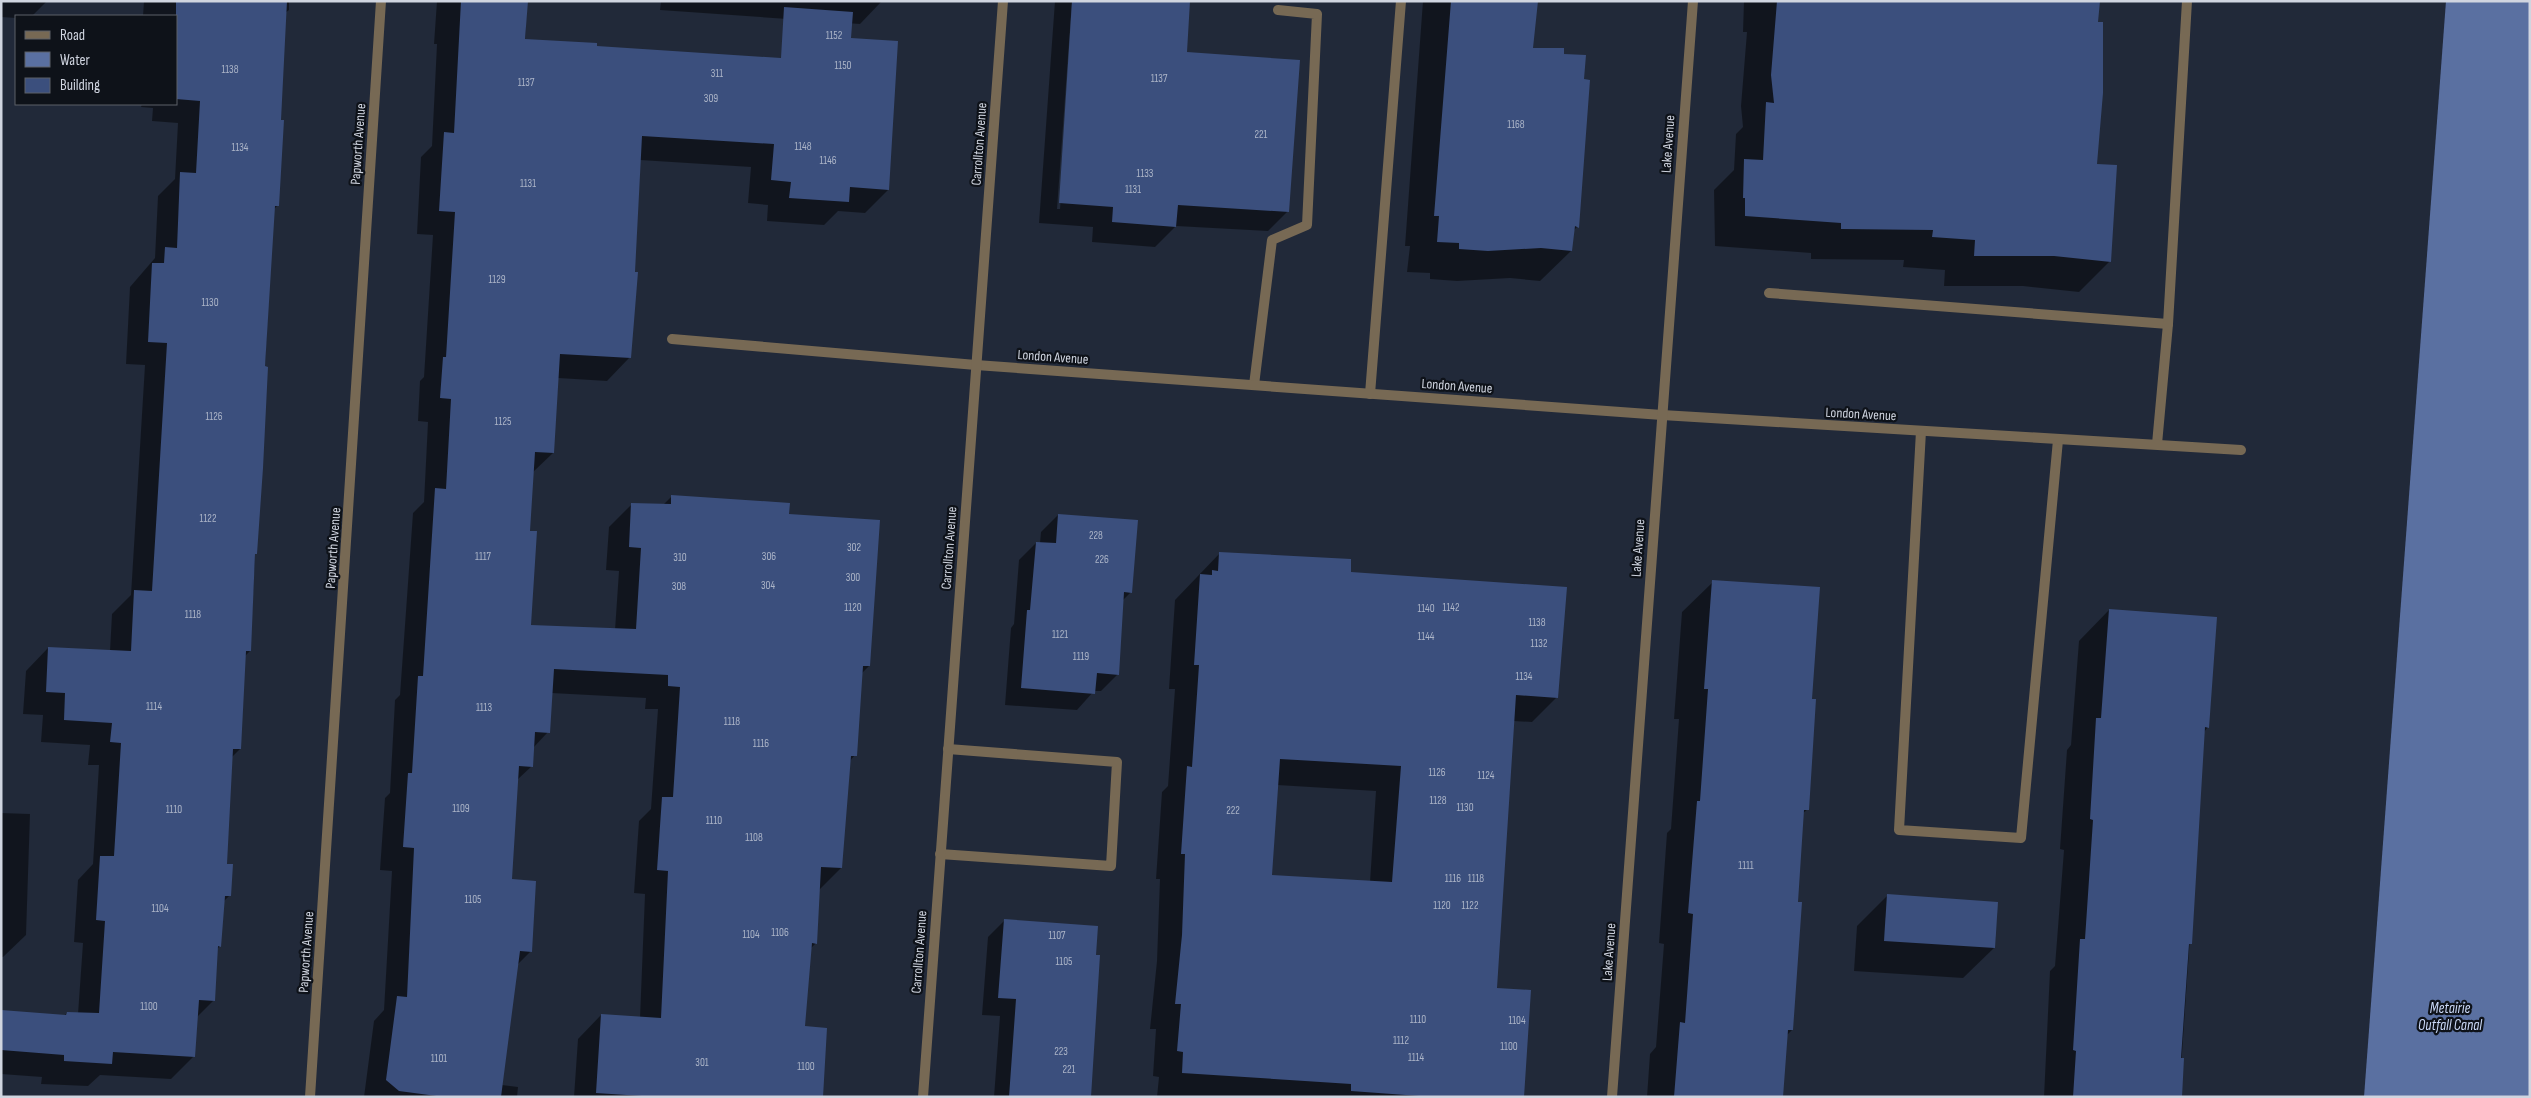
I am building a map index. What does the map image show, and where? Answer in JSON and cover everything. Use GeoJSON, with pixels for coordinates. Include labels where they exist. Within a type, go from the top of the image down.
{"type":"FeatureCollection","features":[{"type":"Feature","properties":{"kind":"street","name":"Papworth Avenue"},"geometry":{"type":"LineString","coordinates":[[310,1097],[381,1]]}},
{"type":"Feature","properties":{"kind":"street","name":"Carrollton Avenue"},"geometry":{"type":"LineString","coordinates":[[923,1097],[1003,1]]}},
{"type":"Feature","properties":{"kind":"street"},"geometry":{"type":"LineString","coordinates":[[1370,394],[1401,1]]}},
{"type":"Feature","properties":{"kind":"street","name":"Lake Avenue"},"geometry":{"type":"LineString","coordinates":[[1612,1097],[1693,1]]}},
{"type":"Feature","properties":{"kind":"street"},"geometry":{"type":"LineString","coordinates":[[2157,444],[2168,324],[2187,1]]}},
{"type":"Feature","properties":{"kind":"street"},"geometry":{"type":"LineString","coordinates":[[1254,385],[1272,240],[1307,225],[1316,14],[1278,10]]}},
{"type":"Feature","properties":{"kind":"street"},"geometry":{"type":"LineString","coordinates":[[1769,294],[2168,324]]}},
{"type":"Feature","properties":{"kind":"street","name":"London Avenue"},"geometry":{"type":"LineString","coordinates":[[672,339],[976,365],[1662,415],[2241,450]]}},
{"type":"Feature","properties":{"kind":"street"},"geometry":{"type":"LineString","coordinates":[[1921,431],[1899,830],[2021,838],[2058,440]]}},
{"type":"Feature","properties":{"kind":"street"},"geometry":{"type":"LineString","coordinates":[[940,854],[1111,866],[1118,762],[948,749]]}},
{"type":"Feature","properties":{"kind":"water","name":"Metairie Outfall Canal"},"geometry":{"type":"Polygon","coordinates":[[[2446,1],[2530,1],[2530,1097],[2364,1097],[2446,1]]]}},
{"type":"Feature","properties":{"kind":"building"},"geometry":{"type":"Polygon","coordinates":[[[176,1],[287,1],[281,120],[284,120],[279,206],[275,206],[265,366],[268,367],[263,468],[257,554],[255,554],[251,651],[246,651],[241,749],[233,749],[227,864],[233,864],[231,896],[225,896],[221,947],[218,946],[215,1001],[199,1000],[195,1057],[113,1052],[112,1064],[64,1061],[64,1055],[1,1050],[1,1010],[66,1015],[67,1012],[99,1013],[105,921],[96,920],[100,856],[114,856],[121,743],[110,742],[112,723],[64,720],[65,693],[46,692],[48,647],[131,651],[134,590],[152,591],[167,343],[148,342],[152,263],[164,263],[165,247],[177,248],[180,172],[196,173],[200,101],[178,99],[178,15],[176,15],[176,1]]]}},
{"type":"Feature","properties":{"kind":"building"},"geometry":{"type":"Polygon","coordinates":[[[461,1],[528,1],[525,39],[597,43],[597,46],[781,58],[784,7],[853,12],[851,38],[898,41],[889,190],[850,187],[849,202],[789,198],[791,182],[771,180],[774,144],[642,136],[635,272],[638,272],[631,358],[560,354],[554,453],[535,452],[530,531],[537,531],[531,625],[636,629],[641,548],[629,547],[631,503],[671,504],[671,495],[790,503],[789,514],[880,520],[870,666],[863,666],[857,756],[851,756],[842,868],[821,867],[817,944],[812,943],[805,1026],[827,1028],[823,1097],[657,1097],[596,1093],[601,1014],[661,1018],[668,871],[657,870],[662,797],[673,797],[680,687],[668,686],[668,675],[554,669],[550,733],[535,732],[533,767],[519,766],[512,879],[536,881],[532,952],[520,951],[501,1097],[444,1097],[399,1091],[386,1080],[397,996],[407,997],[414,848],[403,847],[408,773],[412,773],[418,676],[423,676],[435,488],[446,489],[451,399],[440,398],[443,357],[446,357],[455,212],[439,211],[444,132],[454,133],[461,1]]]}},
{"type":"Feature","properties":{"kind":"building"},"geometry":{"type":"Polygon","coordinates":[[[1072,1],[1190,1],[1187,52],[1300,60],[1289,212],[1178,205],[1176,227],[1112,222],[1113,207],[1059,203],[1072,1]]]}},
{"type":"Feature","properties":{"kind":"building"},"geometry":{"type":"Polygon","coordinates":[[[1451,1],[1538,1],[1533,48],[1564,48],[1564,54],[1586,55],[1584,79],[1590,80],[1579,228],[1575,226],[1572,251],[1541,248],[1488,251],[1459,249],[1459,243],[1437,242],[1439,216],[1434,216],[1451,1]]]}},
{"type":"Feature","properties":{"kind":"building"},"geometry":{"type":"Polygon","coordinates":[[[1777,1],[2100,1],[2098,22],[2103,22],[2103,93],[2097,164],[2117,165],[2111,262],[2054,256],[1974,256],[1975,240],[1932,237],[1933,230],[1841,229],[1841,223],[1745,216],[1745,198],[1743,198],[1744,159],[1763,160],[1766,102],[1774,103],[1771,75],[1777,1]]]}},
{"type":"Feature","properties":{"kind":"building"},"geometry":{"type":"Polygon","coordinates":[[[1058,514],[1138,520],[1132,593],[1124,592],[1119,675],[1097,673],[1095,694],[1021,688],[1027,610],[1030,610],[1036,542],[1056,543],[1058,514]]]}},
{"type":"Feature","properties":{"kind":"building"},"geometry":{"type":"Polygon","coordinates":[[[1219,552],[1351,559],[1351,572],[1567,587],[1558,698],[1516,695],[1497,988],[1531,990],[1524,1097],[1433,1097],[1351,1091],[1351,1084],[1182,1073],[1183,1052],[1177,1051],[1181,1004],[1175,1004],[1182,935],[1185,854],[1181,854],[1187,766],[1192,767],[1199,665],[1194,665],[1200,574],[1212,575],[1212,570],[1218,571],[1219,552]],[[1280,759],[1272,875],[1392,882],[1401,766],[1280,759]]]}},
{"type":"Feature","properties":{"kind":"building"},"geometry":{"type":"Polygon","coordinates":[[[1712,580],[1820,587],[1812,699],[1816,699],[1809,810],[1804,810],[1798,902],[1802,902],[1793,1030],[1788,1030],[1783,1097],[1674,1097],[1680,1022],[1685,1023],[1693,914],[1688,913],[1697,801],[1700,801],[1708,689],[1704,689],[1712,580]]]}},
{"type":"Feature","properties":{"kind":"building"},"geometry":{"type":"Polygon","coordinates":[[[2109,609],[2217,617],[2209,728],[2205,727],[2192,944],[2189,944],[2181,1058],[2184,1058],[2182,1097],[2073,1097],[2076,1051],[2073,1050],[2080,939],[2085,939],[2093,820],[2090,819],[2096,718],[2101,718],[2109,609]]]}},
{"type":"Feature","properties":{"kind":"building"},"geometry":{"type":"Polygon","coordinates":[[[1887,894],[1998,902],[1995,948],[1884,941],[1887,894]]]}},
{"type":"Feature","properties":{"kind":"building"},"geometry":{"type":"Polygon","coordinates":[[[1004,919],[1098,926],[1096,955],[1100,955],[1091,1097],[1009,1097],[1016,999],[998,998],[1004,919]]]}}]}
